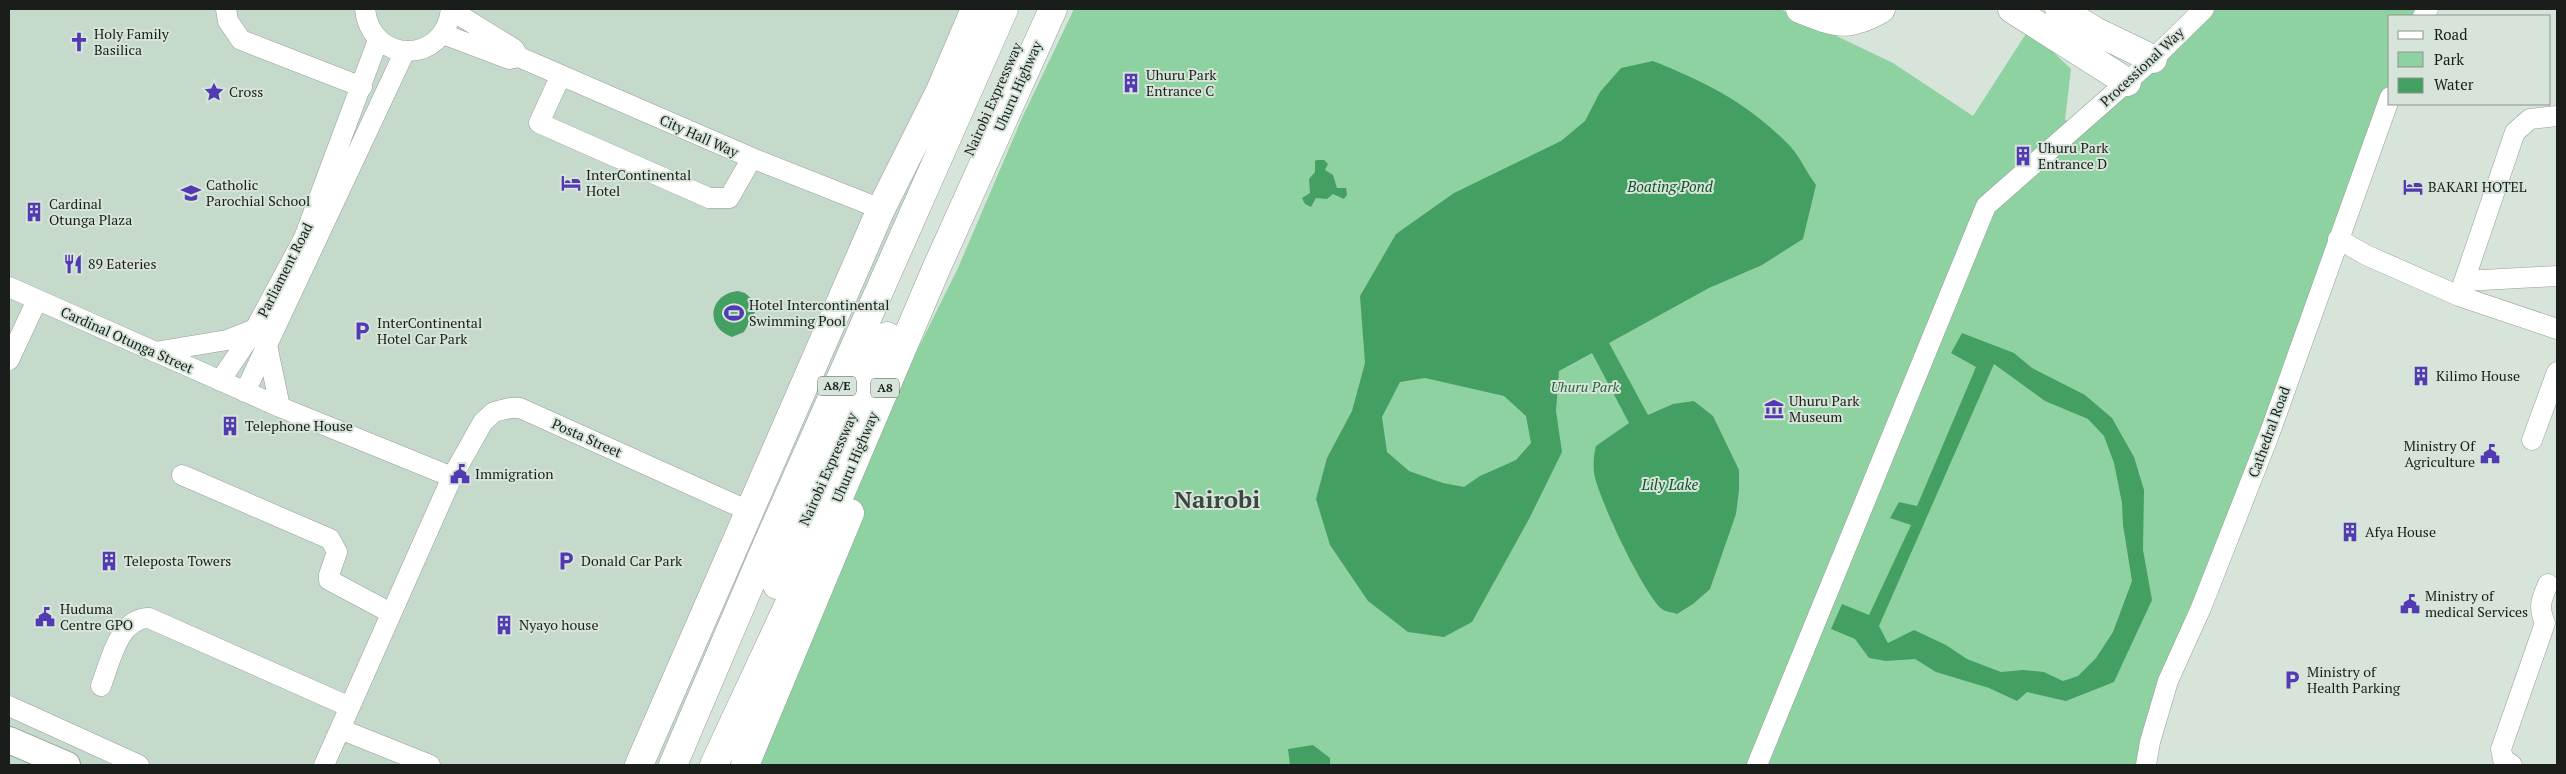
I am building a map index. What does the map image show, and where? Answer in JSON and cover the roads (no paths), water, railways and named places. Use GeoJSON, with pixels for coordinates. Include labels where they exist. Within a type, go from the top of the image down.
{"type":"FeatureCollection","features":[{"type":"Feature","properties":{"kind":"highway"},"geometry":{"type":"LineString","coordinates":[[639,765],[882,209],[940,91],[975,9]]}},
{"type":"Feature","properties":{"kind":"highway","name":"Nairobi Expressway"},"geometry":{"type":"LineString","coordinates":[[672,765],[762,554],[1004,9]]}},
{"type":"Feature","properties":{"kind":"highway","name":"Nairobi Expressway"},"geometry":{"type":"LineString","coordinates":[[698,765],[1034,9]]}},
{"type":"Feature","properties":{"kind":"highway","name":"Uhuru Highway"},"geometry":{"type":"LineString","coordinates":[[714,765],[842,490],[936,269],[1053,9]]}},
{"type":"Feature","properties":{"kind":"highway"},"geometry":{"type":"LineString","coordinates":[[745,765],[872,460],[1073,9]]}},
{"type":"Feature","properties":{"kind":"highway"},"geometry":{"type":"LineString","coordinates":[[1800,9],[1834,22],[1860,20],[1881,9]]}},
{"type":"Feature","properties":{"kind":"highway"},"geometry":{"type":"LineString","coordinates":[[2012,9],[2127,82]]}},
{"type":"Feature","properties":{"kind":"highway"},"geometry":{"type":"LineString","coordinates":[[2059,9],[2094,31],[2153,59]]}},
{"type":"Feature","properties":{"kind":"main road"},"geometry":{"type":"LineString","coordinates":[[9,740],[67,765]]}},
{"type":"Feature","properties":{"kind":"street"},"geometry":{"type":"LineString","coordinates":[[226,9],[228,20],[241,40],[362,87]]}},
{"type":"Feature","properties":{"kind":"street"},"geometry":{"type":"LineString","coordinates":[[365,9],[370,30],[378,40],[388,47],[405,51],[424,48],[434,43],[443,34]]}},
{"type":"Feature","properties":{"kind":"street","name":"City Hall Way"},"geometry":{"type":"LineString","coordinates":[[519,57],[514,49],[451,9],[443,34],[474,48],[509,59],[519,57],[752,158],[882,209]]}},
{"type":"Feature","properties":{"kind":"street","name":"Processional Way"},"geometry":{"type":"LineString","coordinates":[[1757,765],[1986,206],[2153,59],[2204,9]]}},
{"type":"Feature","properties":{"kind":"street","name":"Parliament Road"},"geometry":{"type":"LineString","coordinates":[[245,392],[261,337],[304,238],[378,40]]}},
{"type":"Feature","properties":{"kind":"street","name":"Parliament Road"},"geometry":{"type":"LineString","coordinates":[[220,381],[261,337],[405,51]]}},
{"type":"Feature","properties":{"kind":"street"},"geometry":{"type":"LineString","coordinates":[[562,75],[539,123],[709,198],[729,198],[752,158]]}},
{"type":"Feature","properties":{"kind":"street","name":"Cathedral Road"},"geometry":{"type":"LineString","coordinates":[[2146,765],[2150,742],[2168,681],[2201,608],[2269,435],[2388,102]]}},
{"type":"Feature","properties":{"kind":"street"},"geometry":{"type":"LineString","coordinates":[[2462,289],[2515,132],[2530,119],[2557,116]]}},
{"type":"Feature","properties":{"kind":"street"},"geometry":{"type":"LineString","coordinates":[[2338,239],[2373,259],[2462,289],[2557,330]]}},
{"type":"Feature","properties":{"kind":"street"},"geometry":{"type":"LineString","coordinates":[[2462,289],[2557,276]]}},
{"type":"Feature","properties":{"kind":"street","name":"Cardinal Otunga Street"},"geometry":{"type":"LineString","coordinates":[[9,287],[245,392]]}},
{"type":"Feature","properties":{"kind":"street"},"geometry":{"type":"LineString","coordinates":[[9,360],[37,300]]}},
{"type":"Feature","properties":{"kind":"street"},"geometry":{"type":"LineString","coordinates":[[155,352],[227,340],[261,337],[280,407]]}},
{"type":"Feature","properties":{"kind":"street"},"geometry":{"type":"LineString","coordinates":[[2532,440],[2557,372]]}},
{"type":"Feature","properties":{"kind":"street"},"geometry":{"type":"LineString","coordinates":[[245,392],[452,477]]}},
{"type":"Feature","properties":{"kind":"street","name":"Posta Street"},"geometry":{"type":"LineString","coordinates":[[324,765],[452,477],[488,417],[501,409],[520,408],[749,510]]}},
{"type":"Feature","properties":{"kind":"street"},"geometry":{"type":"LineString","coordinates":[[182,475],[330,540],[337,552],[329,580],[391,613]]}},
{"type":"Feature","properties":{"kind":"street"},"geometry":{"type":"LineString","coordinates":[[2512,765],[2503,759],[2501,749],[2546,623],[2540,612],[2540,601],[2548,584]]}},
{"type":"Feature","properties":{"kind":"street"},"geometry":{"type":"LineString","coordinates":[[100,686],[122,634],[134,621],[149,618],[350,707]]}},
{"type":"Feature","properties":{"kind":"street"},"geometry":{"type":"LineString","coordinates":[[9,706],[139,765]]}},
{"type":"Feature","properties":{"kind":"street"},"geometry":{"type":"LineString","coordinates":[[340,729],[430,765]]}},
{"type":"Feature","properties":{"kind":"water","name":"Boating Pond"},"geometry":{"type":"Polygon","coordinates":[[[1653,61],[1710,86],[1727,96],[1759,118],[1790,146],[1816,185],[1803,239],[1762,265],[1709,288],[1609,343],[1648,415],[1673,404],[1694,401],[1713,416],[1739,470],[1736,514],[1710,589],[1693,604],[1677,614],[1662,609],[1644,586],[1622,544],[1597,484],[1594,472],[1594,455],[1596,446],[1629,423],[1592,353],[1559,371],[1556,411],[1562,452],[1529,519],[1472,622],[1444,637],[1408,632],[1368,601],[1330,545],[1316,499],[1327,458],[1352,411],[1365,363],[1360,296],[1396,234],[1454,193],[1561,141],[1585,121],[1600,92],[1621,68],[1653,61]],[[1425,378],[1400,382],[1382,417],[1387,452],[1409,471],[1443,483],[1464,487],[1480,476],[1516,460],[1531,443],[1526,416],[1504,396],[1425,378]]]}},
{"type":"Feature","properties":{"kind":"water"},"geometry":{"type":"Polygon","coordinates":[[[1324,160],[1328,164],[1325,170],[1333,175],[1337,188],[1346,188],[1347,195],[1344,199],[1333,194],[1327,199],[1316,198],[1311,207],[1305,204],[1302,198],[1310,193],[1309,179],[1315,172],[1315,161],[1324,160]]]}},
{"type":"Feature","properties":{"kind":"water","name":"Hotel Intercontinental Swimming Pool"},"geometry":{"type":"Polygon","coordinates":[[[738,291],[745,293],[756,303],[755,312],[744,332],[732,337],[717,326],[714,319],[714,311],[716,304],[721,298],[728,293],[738,291]]]}},
{"type":"Feature","properties":{"kind":"water"},"geometry":{"type":"Polygon","coordinates":[[[1962,333],[2014,353],[2032,368],[2085,395],[2112,418],[2134,457],[2144,490],[2143,550],[2152,600],[2114,682],[2066,701],[2027,692],[2017,701],[1989,688],[1936,672],[1915,659],[1886,661],[1869,658],[1855,639],[1831,629],[1842,604],[1869,615],[1911,525],[1890,518],[1899,502],[1917,506],[1976,367],[1951,353],[1962,333]],[[1994,364],[1879,626],[1888,643],[1914,630],[1946,645],[1967,659],[2001,672],[2023,670],[2044,672],[2063,681],[2078,676],[2096,658],[2113,632],[2132,581],[2123,525],[2122,503],[2114,463],[2104,436],[2088,419],[2045,401],[1994,364]]]}},
{"type":"Feature","properties":{"kind":"water"},"geometry":{"type":"Polygon","coordinates":[[[1313,745],[1330,758],[1330,765],[1290,765],[1288,749],[1313,745]]]}},
{"type":"Feature","properties":{"kind":"place","name":"Holy Family Basilica"},"geometry":{"type":"Point","coordinates":[79,42]}},
{"type":"Feature","properties":{"kind":"place","name":"Uhuru Park Entrance C"},"geometry":{"type":"Point","coordinates":[1131,83]}},
{"type":"Feature","properties":{"kind":"place","name":"Cross"},"geometry":{"type":"Point","coordinates":[214,92]}},
{"type":"Feature","properties":{"kind":"place","name":"Uhuru Park Entrance D"},"geometry":{"type":"Point","coordinates":[2023,156]}},
{"type":"Feature","properties":{"kind":"place","name":"InterContinental Hotel"},"geometry":{"type":"Point","coordinates":[571,183]}},
{"type":"Feature","properties":{"kind":"place","name":"BAKARI HOTEL"},"geometry":{"type":"Point","coordinates":[2413,187]}},
{"type":"Feature","properties":{"kind":"place","name":"Catholic Parochial School"},"geometry":{"type":"Point","coordinates":[191,193]}},
{"type":"Feature","properties":{"kind":"place","name":"Cardinal Otunga Plaza"},"geometry":{"type":"Point","coordinates":[34,212]}},
{"type":"Feature","properties":{"kind":"place","name":"89 Eateries"},"geometry":{"type":"Point","coordinates":[73,264]}},
{"type":"Feature","properties":{"kind":"place","name":"Hotel Intercontinental Swimming Pool"},"geometry":{"type":"Point","coordinates":[734,313]}},
{"type":"Feature","properties":{"kind":"place","name":"InterContinental Hotel Car Park"},"geometry":{"type":"Point","coordinates":[362,331]}},
{"type":"Feature","properties":{"kind":"place","name":"Kilimo House"},"geometry":{"type":"Point","coordinates":[2421,376]}},
{"type":"Feature","properties":{"kind":"place","name":"Uhuru Park Museum"},"geometry":{"type":"Point","coordinates":[1774,409]}},
{"type":"Feature","properties":{"kind":"place","name":"Telephone House"},"geometry":{"type":"Point","coordinates":[230,426]}},
{"type":"Feature","properties":{"kind":"place","name":"Ministry Of Agriculture"},"geometry":{"type":"Point","coordinates":[2490,454]}},
{"type":"Feature","properties":{"kind":"place","name":"Immigration"},"geometry":{"type":"Point","coordinates":[460,474]}},
{"type":"Feature","properties":{"kind":"place","name":"Afya House"},"geometry":{"type":"Point","coordinates":[2350,532]}},
{"type":"Feature","properties":{"kind":"place","name":"Teleposta Towers"},"geometry":{"type":"Point","coordinates":[109,561]}},
{"type":"Feature","properties":{"kind":"place","name":"Donald Car Park"},"geometry":{"type":"Point","coordinates":[566,561]}},
{"type":"Feature","properties":{"kind":"place","name":"Ministry of medical Services"},"geometry":{"type":"Point","coordinates":[2410,604]}},
{"type":"Feature","properties":{"kind":"place","name":"Huduma Centre GPO"},"geometry":{"type":"Point","coordinates":[45,617]}},
{"type":"Feature","properties":{"kind":"place","name":"Nyayo house"},"geometry":{"type":"Point","coordinates":[504,625]}},
{"type":"Feature","properties":{"kind":"place","name":"Ministry of Health Parking"},"geometry":{"type":"Point","coordinates":[2292,680]}},
{"type":"Feature","properties":{"kind":"district","name":"Nairobi"},"geometry":{"type":"Point","coordinates":[1217,500]}},
{"type":"Feature","properties":{"kind":"park label","name":"Uhuru Park"},"geometry":{"type":"Point","coordinates":[1585,387]}},
{"type":"Feature","properties":{"kind":"water label","name":"Lily Lake"},"geometry":{"type":"Point","coordinates":[1670,485]}}]}
